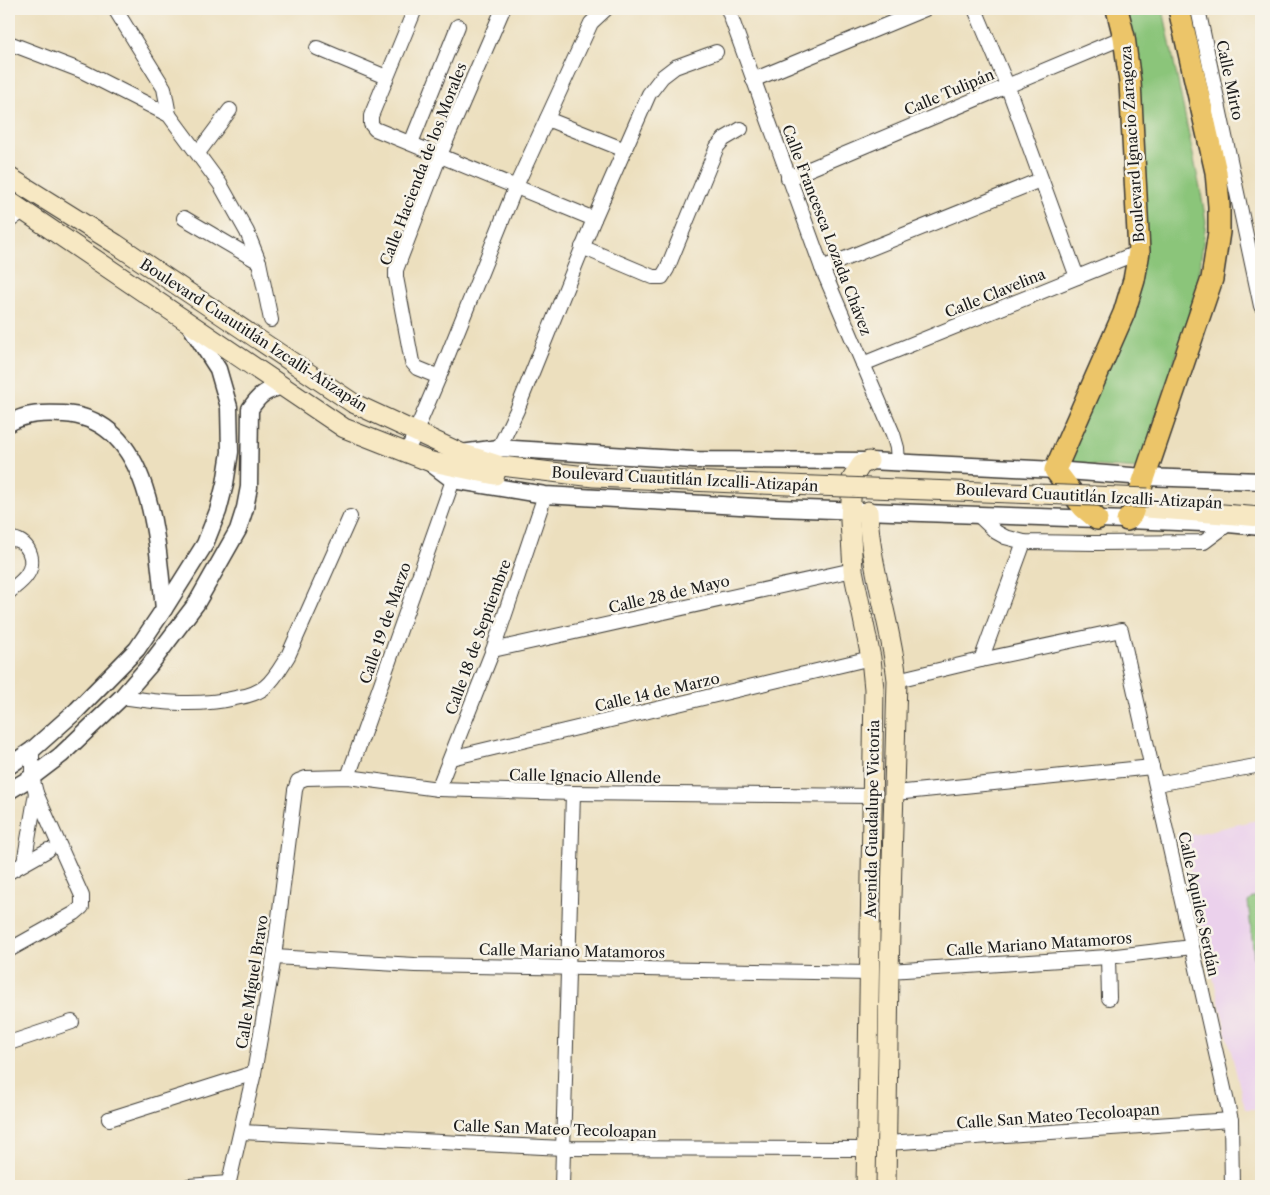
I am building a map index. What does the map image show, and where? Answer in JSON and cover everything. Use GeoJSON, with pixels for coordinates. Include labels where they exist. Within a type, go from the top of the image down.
{"type":"FeatureCollection","features":[{"type":"Feature","properties":{"kind":"main road","name":"Boulevard Ignacio Zaragoza"},"geometry":{"type":"LineString","coordinates":[[1055,470],[1124,313],[1140,252],[1130,82],[1124,37],[1117,9]]}},
{"type":"Feature","properties":{"kind":"main road"},"geometry":{"type":"LineString","coordinates":[[1127,520],[1132,514],[1212,279],[1219,232],[1216,172],[1179,9]]}},
{"type":"Feature","properties":{"kind":"main road","name":"Boulevard Cuautitlán Izcalli-Atizapán"},"geometry":{"type":"LineString","coordinates":[[9,176],[116,244],[353,403],[501,471],[604,478],[1148,498],[1261,505]]}},
{"type":"Feature","properties":{"kind":"main road","name":"Boulevard Cuautitlán Izcalli-Atizapán"},"geometry":{"type":"LineString","coordinates":[[14,211],[186,320],[344,428],[428,461],[594,487],[759,495],[944,499],[1147,508],[1261,517]]}},
{"type":"Feature","properties":{"kind":"main road","name":"Avenida Guadalupe Victoria"},"geometry":{"type":"LineString","coordinates":[[869,461],[862,465],[852,479],[870,545],[894,651],[897,680],[889,971],[886,1186]]}},
{"type":"Feature","properties":{"kind":"main road"},"geometry":{"type":"LineString","coordinates":[[1055,470],[1083,507],[1097,519]]}},
{"type":"Feature","properties":{"kind":"main road","name":"Avenida Guadalupe Victoria"},"geometry":{"type":"LineString","coordinates":[[859,510],[853,570],[871,658],[874,689],[866,1186]]}},
{"type":"Feature","properties":{"kind":"street"},"geometry":{"type":"LineString","coordinates":[[115,9],[164,88],[169,115]]}},
{"type":"Feature","properties":{"kind":"street"},"geometry":{"type":"LineString","coordinates":[[415,9],[371,116],[371,124],[375,129],[594,219]]}},
{"type":"Feature","properties":{"kind":"street","name":"Calle Hacienda de los Morales"},"geometry":{"type":"LineString","coordinates":[[439,376],[417,368],[412,362],[396,270],[440,155],[503,9]]}},
{"type":"Feature","properties":{"kind":"street"},"geometry":{"type":"LineString","coordinates":[[407,452],[516,186],[591,24],[606,9]]}},
{"type":"Feature","properties":{"kind":"street","name":"Calle Francesca Lozada Chávez"},"geometry":{"type":"LineString","coordinates":[[728,9],[822,268],[893,434],[898,462]]}},
{"type":"Feature","properties":{"kind":"street"},"geometry":{"type":"LineString","coordinates":[[753,80],[925,9]]}},
{"type":"Feature","properties":{"kind":"street"},"geometry":{"type":"LineString","coordinates":[[975,9],[1007,85],[1040,180],[1077,277]]}},
{"type":"Feature","properties":{"kind":"street","name":"Calle Mirto"},"geometry":{"type":"LineString","coordinates":[[1198,9],[1261,301]]}},
{"type":"Feature","properties":{"kind":"street"},"geometry":{"type":"LineString","coordinates":[[411,143],[458,26]]}},
{"type":"Feature","properties":{"kind":"street","name":"Calle Tulipán"},"geometry":{"type":"LineString","coordinates":[[788,178],[1124,37]]}},
{"type":"Feature","properties":{"kind":"street"},"geometry":{"type":"LineString","coordinates":[[9,43],[82,71],[169,115],[198,153],[234,206],[247,232],[259,262],[271,320]]}},
{"type":"Feature","properties":{"kind":"street"},"geometry":{"type":"LineString","coordinates":[[317,48],[386,77]]}},
{"type":"Feature","properties":{"kind":"street"},"geometry":{"type":"LineString","coordinates":[[499,448],[517,410],[582,247],[649,94],[662,77],[675,67],[716,52]]}},
{"type":"Feature","properties":{"kind":"street"},"geometry":{"type":"LineString","coordinates":[[198,153],[230,110]]}},
{"type":"Feature","properties":{"kind":"street"},"geometry":{"type":"LineString","coordinates":[[548,119],[625,150]]}},
{"type":"Feature","properties":{"kind":"street"},"geometry":{"type":"LineString","coordinates":[[582,247],[654,277],[662,277],[718,147],[724,138],[741,129]]}},
{"type":"Feature","properties":{"kind":"street"},"geometry":{"type":"LineString","coordinates":[[822,268],[1040,180]]}},
{"type":"Feature","properties":{"kind":"street"},"geometry":{"type":"LineString","coordinates":[[184,218],[259,262]]}},
{"type":"Feature","properties":{"kind":"street","name":"Calle Clavelina"},"geometry":{"type":"LineString","coordinates":[[863,364],[1140,252]]}},
{"type":"Feature","properties":{"kind":"street"},"geometry":{"type":"LineString","coordinates":[[9,766],[32,750],[78,710],[137,648],[205,544],[218,511],[225,484],[230,452],[229,407],[218,370],[186,320]]}},
{"type":"Feature","properties":{"kind":"street"},"geometry":{"type":"LineString","coordinates":[[9,791],[34,785],[61,755],[122,697],[149,666],[196,604],[238,530],[245,508],[249,487],[250,409],[264,391],[282,386]]}},
{"type":"Feature","properties":{"kind":"street"},"geometry":{"type":"LineString","coordinates":[[9,423],[33,414],[73,414],[91,419],[118,440],[130,455],[139,472],[148,498],[157,541],[164,609]]}},
{"type":"Feature","properties":{"kind":"street"},"geometry":{"type":"LineString","coordinates":[[461,453],[499,448],[693,460],[898,462],[1055,470],[1144,477],[1261,481]]}},
{"type":"Feature","properties":{"kind":"street"},"geometry":{"type":"LineString","coordinates":[[428,461],[453,480],[545,495],[776,508],[1127,520],[1261,527]]}},
{"type":"Feature","properties":{"kind":"street","name":"Calle 19 de Marzo"},"geometry":{"type":"LineString","coordinates":[[348,778],[453,480]]}},
{"type":"Feature","properties":{"kind":"street","name":"Calle 18 de Septiembre"},"geometry":{"type":"LineString","coordinates":[[438,789],[493,650],[545,495]]}},
{"type":"Feature","properties":{"kind":"street"},"geometry":{"type":"LineString","coordinates":[[978,515],[996,532],[1005,537],[1024,542],[1204,542],[1228,524]]}},
{"type":"Feature","properties":{"kind":"street"},"geometry":{"type":"LineString","coordinates":[[122,697],[162,703],[194,704],[225,701],[248,696],[264,688],[279,671],[288,656],[350,517]]}},
{"type":"Feature","properties":{"kind":"street"},"geometry":{"type":"LineString","coordinates":[[9,539],[23,542],[31,554],[31,562],[27,576],[9,592]]}},
{"type":"Feature","properties":{"kind":"street"},"geometry":{"type":"LineString","coordinates":[[897,680],[981,660],[1024,542]]}},
{"type":"Feature","properties":{"kind":"street","name":"Calle 28 de Mayo"},"geometry":{"type":"LineString","coordinates":[[493,650],[853,570]]}},
{"type":"Feature","properties":{"kind":"street","name":"Calle Aquiles Serdán"},"geometry":{"type":"LineString","coordinates":[[981,660],[1121,630],[1231,1120],[1232,1186]]}},
{"type":"Feature","properties":{"kind":"street","name":"Calle 14 de Marzo"},"geometry":{"type":"LineString","coordinates":[[450,758],[871,658]]}},
{"type":"Feature","properties":{"kind":"street"},"geometry":{"type":"LineString","coordinates":[[24,863],[34,785],[32,750]]}},
{"type":"Feature","properties":{"kind":"street"},"geometry":{"type":"LineString","coordinates":[[1156,784],[1261,765]]}},
{"type":"Feature","properties":{"kind":"street"},"geometry":{"type":"LineString","coordinates":[[895,793],[1152,767]]}},
{"type":"Feature","properties":{"kind":"street","name":"Calle Ignacio Allende"},"geometry":{"type":"LineString","coordinates":[[298,781],[306,778],[348,778],[438,789],[574,793],[872,796]]}},
{"type":"Feature","properties":{"kind":"street","name":"Calle Miguel Bravo"},"geometry":{"type":"LineString","coordinates":[[228,1184],[254,1073],[274,957],[295,790],[298,781]]}},
{"type":"Feature","properties":{"kind":"street"},"geometry":{"type":"LineString","coordinates":[[9,950],[75,913],[82,906],[82,896],[34,785]]}},
{"type":"Feature","properties":{"kind":"street"},"geometry":{"type":"LineString","coordinates":[[562,1186],[574,793]]}},
{"type":"Feature","properties":{"kind":"street"},"geometry":{"type":"LineString","coordinates":[[9,872],[48,850]]}},
{"type":"Feature","properties":{"kind":"street","name":"Calle Mariano Matamoros"},"geometry":{"type":"LineString","coordinates":[[889,971],[1108,957],[1192,947]]}},
{"type":"Feature","properties":{"kind":"street","name":"Calle Mariano Matamoros"},"geometry":{"type":"LineString","coordinates":[[274,957],[415,965],[569,966],[870,973]]}},
{"type":"Feature","properties":{"kind":"street"},"geometry":{"type":"LineString","coordinates":[[1108,957],[1109,998]]}},
{"type":"Feature","properties":{"kind":"street"},"geometry":{"type":"LineString","coordinates":[[9,1044],[72,1022]]}},
{"type":"Feature","properties":{"kind":"street"},"geometry":{"type":"LineString","coordinates":[[109,1119],[254,1073]]}},
{"type":"Feature","properties":{"kind":"street","name":"Calle San Mateo Tecoloapan"},"geometry":{"type":"LineString","coordinates":[[887,1143],[1231,1120]]}},
{"type":"Feature","properties":{"kind":"street","name":"Calle San Mateo Tecoloapan"},"geometry":{"type":"LineString","coordinates":[[241,1132],[563,1148],[867,1149]]}},
{"type":"Feature","properties":{"kind":"street"},"geometry":{"type":"LineString","coordinates":[[189,1186],[228,1184]]}},
{"type":"Feature","properties":{"kind":"shaded area"},"geometry":{"type":"Polygon","coordinates":[[[1261,819],[1261,1109],[1245,1109],[1208,956],[1183,837],[1261,819]]]}},
{"type":"Feature","properties":{"kind":"green space"},"geometry":{"type":"Polygon","coordinates":[[[1123,9],[1163,9],[1206,222],[1193,305],[1139,469],[1080,465],[1073,461],[1071,453],[1142,259],[1123,9]]]}},
{"type":"Feature","properties":{"kind":"green space"},"geometry":{"type":"Polygon","coordinates":[[[1261,896],[1261,995],[1258,993],[1248,902],[1253,897],[1261,896]]]}}]}
